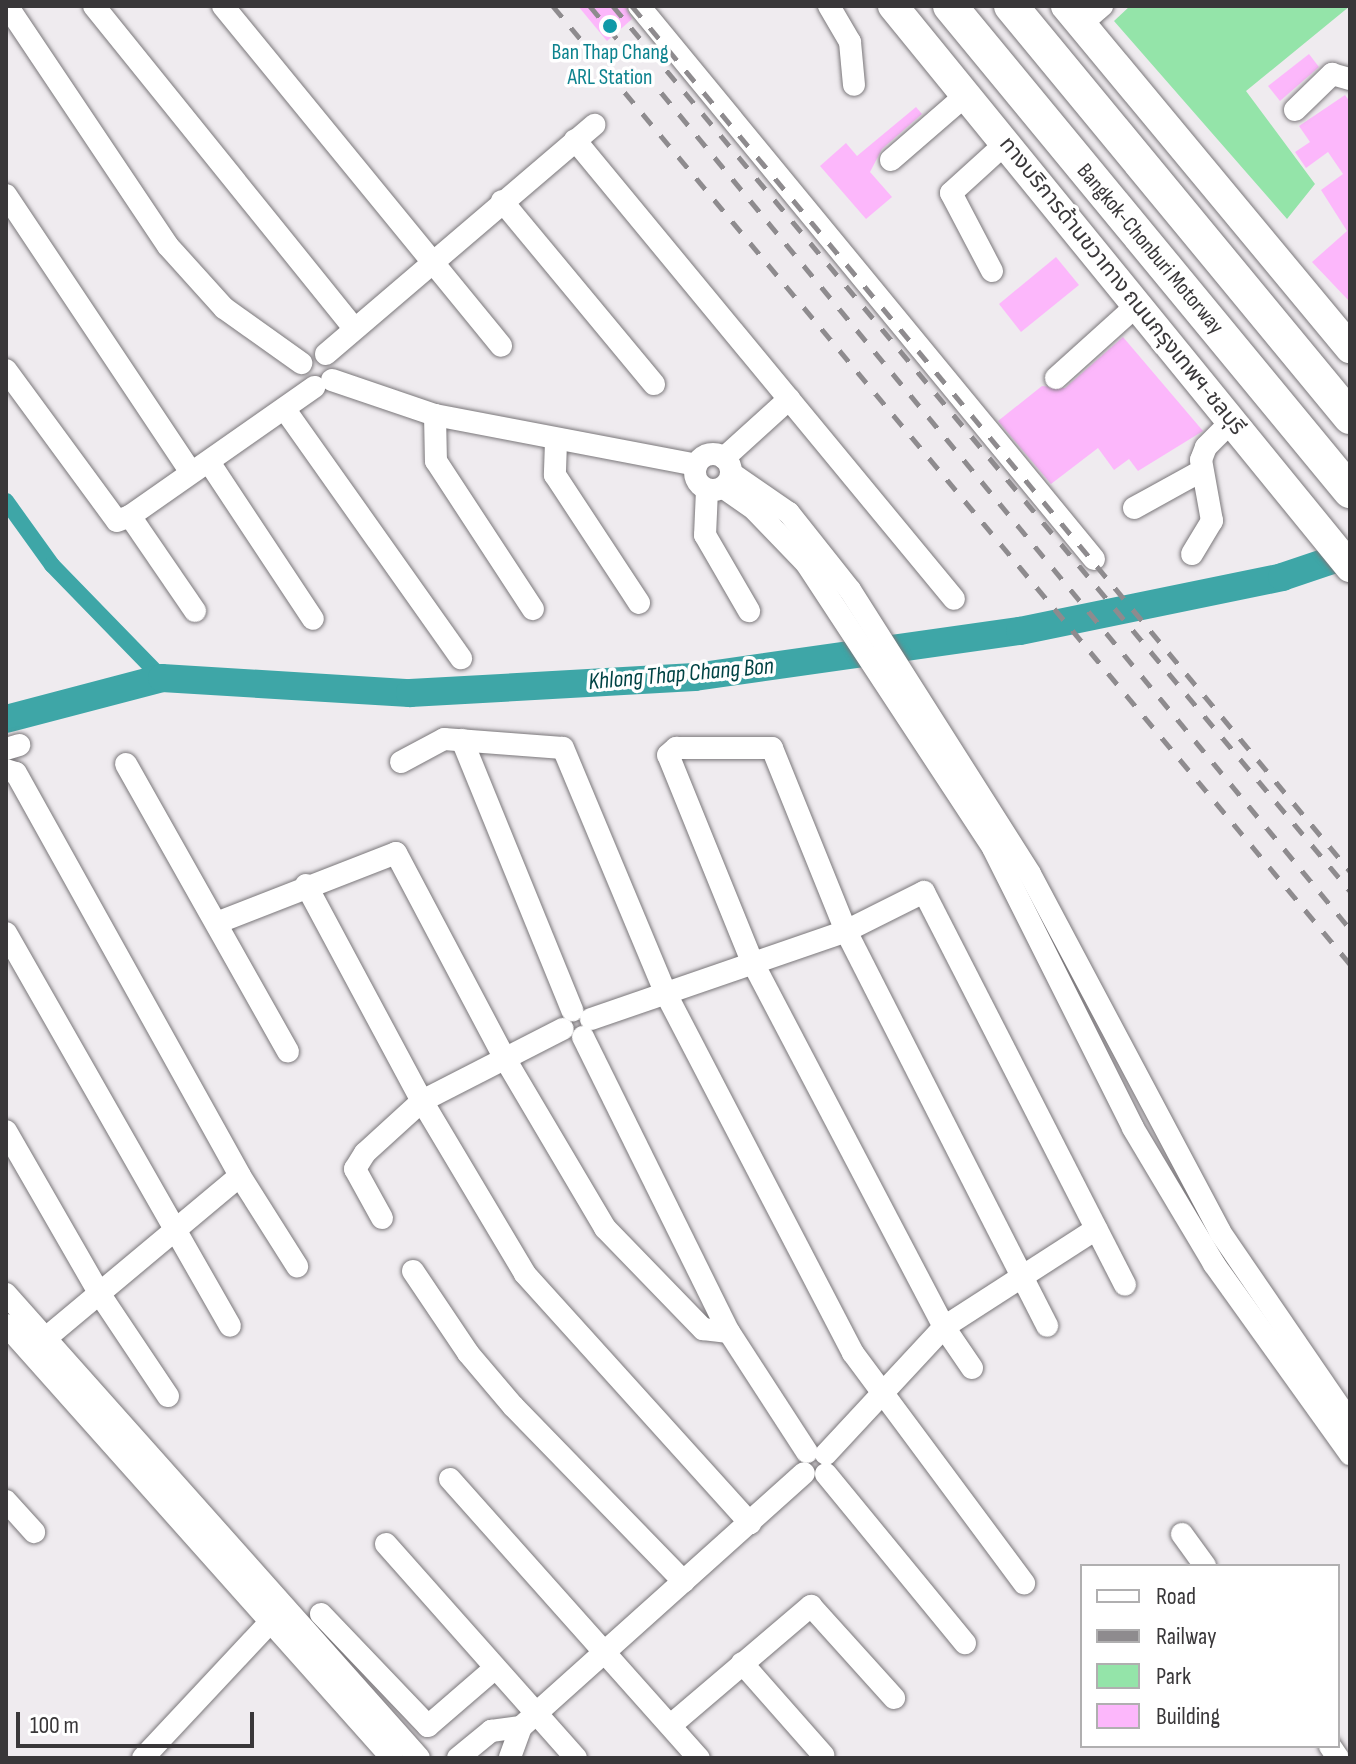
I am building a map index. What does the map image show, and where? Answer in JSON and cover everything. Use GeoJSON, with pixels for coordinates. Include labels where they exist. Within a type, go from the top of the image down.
{"type":"FeatureCollection","features":[{"type":"Feature","properties":{"kind":"highway","name":"Bangkok-Chonburi Motorway"},"geometry":{"type":"LineString","coordinates":[[950,6],[1350,491]]}},
{"type":"Feature","properties":{"kind":"highway"},"geometry":{"type":"LineString","coordinates":[[1011,6],[1350,417]]}},
{"type":"Feature","properties":{"kind":"main road","name":"ทางบริการด้านขวาทาง ถนนกรุงเทพฯ-ชลบุรี"},"geometry":{"type":"LineString","coordinates":[[893,6],[1350,567]]}},
{"type":"Feature","properties":{"kind":"main road"},"geometry":{"type":"LineString","coordinates":[[1083,12],[1350,348]]}},
{"type":"Feature","properties":{"kind":"street"},"geometry":{"type":"LineString","coordinates":[[94,6],[352,326]]}},
{"type":"Feature","properties":{"kind":"street"},"geometry":{"type":"LineString","coordinates":[[223,6],[501,346]]}},
{"type":"Feature","properties":{"kind":"street"},"geometry":{"type":"LineString","coordinates":[[669,6],[645,14],[1094,559]]}},
{"type":"Feature","properties":{"kind":"street"},"geometry":{"type":"LineString","coordinates":[[829,6],[850,42],[854,85]]}},
{"type":"Feature","properties":{"kind":"street"},"geometry":{"type":"LineString","coordinates":[[12,12],[168,246],[224,308],[301,363]]}},
{"type":"Feature","properties":{"kind":"street"},"geometry":{"type":"LineString","coordinates":[[1295,110],[1332,74],[1349,74]]}},
{"type":"Feature","properties":{"kind":"street"},"geometry":{"type":"LineString","coordinates":[[891,160],[966,95]]}},
{"type":"Feature","properties":{"kind":"street"},"geometry":{"type":"LineString","coordinates":[[326,354],[352,326],[431,258],[594,125]]}},
{"type":"Feature","properties":{"kind":"street"},"geometry":{"type":"LineString","coordinates":[[575,140],[954,599]]}},
{"type":"Feature","properties":{"kind":"street"},"geometry":{"type":"LineString","coordinates":[[992,271],[951,193],[1005,144]]}},
{"type":"Feature","properties":{"kind":"street"},"geometry":{"type":"LineString","coordinates":[[6,195],[313,619]]}},
{"type":"Feature","properties":{"kind":"street"},"geometry":{"type":"LineString","coordinates":[[502,201],[654,384]]}},
{"type":"Feature","properties":{"kind":"street"},"geometry":{"type":"LineString","coordinates":[[1056,378],[1137,305]]}},
{"type":"Feature","properties":{"kind":"street"},"geometry":{"type":"LineString","coordinates":[[6,370],[117,521],[130,516],[323,383],[335,370],[326,354],[316,351],[301,363],[300,373],[323,383],[435,415],[556,442],[696,465],[699,485],[722,477],[789,513],[1001,845],[1220,1232],[1350,1454]]}},
{"type":"Feature","properties":{"kind":"street"},"geometry":{"type":"LineString","coordinates":[[749,611],[705,535],[722,477],[789,399]]}},
{"type":"Feature","properties":{"kind":"street"},"geometry":{"type":"LineString","coordinates":[[286,411],[461,658]]}},
{"type":"Feature","properties":{"kind":"street"},"geometry":{"type":"LineString","coordinates":[[435,415],[436,461],[533,609]]}},
{"type":"Feature","properties":{"kind":"street"},"geometry":{"type":"LineString","coordinates":[[1192,554],[1212,521],[1201,471],[1206,447],[1232,421]]}},
{"type":"Feature","properties":{"kind":"street"},"geometry":{"type":"LineString","coordinates":[[556,442],[555,475],[639,603]]}},
{"type":"Feature","properties":{"kind":"street"},"geometry":{"type":"LineString","coordinates":[[1134,508],[1201,471]]}},
{"type":"Feature","properties":{"kind":"street"},"geometry":{"type":"LineString","coordinates":[[130,516],[195,611]]}},
{"type":"Feature","properties":{"kind":"street"},"geometry":{"type":"LineString","coordinates":[[401,762],[444,739],[563,748],[664,990],[853,1353],[1024,1583]]}},
{"type":"Feature","properties":{"kind":"street"},"geometry":{"type":"LineString","coordinates":[[462,740],[577,1024],[729,1332],[816,1463],[965,1643]]}},
{"type":"Feature","properties":{"kind":"street"},"geometry":{"type":"LineString","coordinates":[[972,1368],[944,1327],[751,959],[668,755],[676,748],[772,748],[846,931],[1016,1276],[1047,1326]]}},
{"type":"Feature","properties":{"kind":"street"},"geometry":{"type":"LineString","coordinates":[[126,764],[219,922],[288,1051]]}},
{"type":"Feature","properties":{"kind":"street"},"geometry":{"type":"LineString","coordinates":[[6,770],[16,773],[240,1176],[297,1266]]}},
{"type":"Feature","properties":{"kind":"street"},"geometry":{"type":"LineString","coordinates":[[1001,845],[1126,1113],[1214,1264],[1350,1422]]}},
{"type":"Feature","properties":{"kind":"street"},"geometry":{"type":"LineString","coordinates":[[219,922],[306,885],[396,853],[504,1057],[605,1228],[703,1329],[729,1332]]}},
{"type":"Feature","properties":{"kind":"street"},"geometry":{"type":"LineString","coordinates":[[306,885],[422,1101],[553,1311],[750,1523]]}},
{"type":"Feature","properties":{"kind":"street"},"geometry":{"type":"LineString","coordinates":[[382,1218],[354,1164],[422,1101],[504,1057],[577,1024],[751,959],[846,931],[924,892],[1125,1284]]}},
{"type":"Feature","properties":{"kind":"street"},"geometry":{"type":"LineString","coordinates":[[6,933],[171,1230],[230,1326]]}},
{"type":"Feature","properties":{"kind":"street"},"geometry":{"type":"LineString","coordinates":[[1126,1113],[1147,1102]]}},
{"type":"Feature","properties":{"kind":"street"},"geometry":{"type":"LineString","coordinates":[[7,1135],[99,1293],[168,1396]]}},
{"type":"Feature","properties":{"kind":"street"},"geometry":{"type":"LineString","coordinates":[[37,1344],[240,1176]]}},
{"type":"Feature","properties":{"kind":"street"},"geometry":{"type":"LineString","coordinates":[[458,1758],[491,1731],[528,1720],[608,1654],[816,1463],[884,1395],[944,1327],[1016,1276],[1096,1229]]}},
{"type":"Feature","properties":{"kind":"street"},"geometry":{"type":"LineString","coordinates":[[413,1271],[468,1353],[513,1406],[684,1582]]}},
{"type":"Feature","properties":{"kind":"street"},"geometry":{"type":"LineString","coordinates":[[6,1294],[37,1344],[284,1626],[392,1758]]}},
{"type":"Feature","properties":{"kind":"street"},"geometry":{"type":"LineString","coordinates":[[6,1325],[37,1344]]}},
{"type":"Feature","properties":{"kind":"street"},"geometry":{"type":"LineString","coordinates":[[450,1479],[699,1758]]}},
{"type":"Feature","properties":{"kind":"street"},"geometry":{"type":"LineString","coordinates":[[9,1509],[34,1532]]}},
{"type":"Feature","properties":{"kind":"street"},"geometry":{"type":"LineString","coordinates":[[1182,1534],[1204,1564]]}},
{"type":"Feature","properties":{"kind":"street"},"geometry":{"type":"LineString","coordinates":[[386,1544],[494,1669],[528,1720],[574,1757]]}},
{"type":"Feature","properties":{"kind":"street"},"geometry":{"type":"LineString","coordinates":[[671,1725],[811,1606],[894,1698]]}},
{"type":"Feature","properties":{"kind":"street"},"geometry":{"type":"LineString","coordinates":[[321,1614],[428,1726],[494,1669]]}},
{"type":"Feature","properties":{"kind":"street"},"geometry":{"type":"LineString","coordinates":[[143,1758],[284,1626]]}},
{"type":"Feature","properties":{"kind":"street"},"geometry":{"type":"LineString","coordinates":[[284,1626],[419,1758]]}},
{"type":"Feature","properties":{"kind":"street"},"geometry":{"type":"LineString","coordinates":[[742,1663],[823,1755]]}},
{"type":"Feature","properties":{"kind":"street"},"geometry":{"type":"LineString","coordinates":[[510,1758],[528,1720]]}},
{"type":"Feature","properties":{"kind":"green space"},"geometry":{"type":"Polygon","coordinates":[[[1130,6],[1350,6],[1246,91],[1315,184],[1287,219],[1114,21],[1130,6]]]}},
{"type":"Feature","properties":{"kind":"building","name":"Ban Thap Chang ARL Station"},"geometry":{"type":"Polygon","coordinates":[[[578,6],[625,6],[632,19],[607,41],[578,6]]]}},
{"type":"Feature","properties":{"kind":"building"},"geometry":{"type":"Polygon","coordinates":[[[1309,54],[1319,67],[1280,101],[1268,86],[1309,54]]]}},
{"type":"Feature","properties":{"kind":"building"},"geometry":{"type":"Polygon","coordinates":[[[1345,95],[1350,102],[1350,302],[1312,262],[1347,231],[1321,190],[1343,174],[1328,152],[1306,168],[1295,152],[1310,142],[1299,126],[1345,95]]]}},
{"type":"Feature","properties":{"kind":"building"},"geometry":{"type":"Polygon","coordinates":[[[916,107],[922,114],[882,149],[870,172],[892,197],[866,219],[820,166],[846,143],[857,156],[916,107]]]}},
{"type":"Feature","properties":{"kind":"building"},"geometry":{"type":"Polygon","coordinates":[[[1056,257],[1079,285],[1021,332],[999,304],[1056,257]]]}},
{"type":"Feature","properties":{"kind":"building"},"geometry":{"type":"Polygon","coordinates":[[[1123,337],[1203,431],[1138,471],[1129,459],[1114,470],[1098,448],[1051,484],[998,421],[1042,386],[1065,388],[1123,337]]]}},
{"type":"Feature","properties":{"kind":"waterway"},"geometry":{"type":"LineString","coordinates":[[6,501],[52,565],[162,678]]}},
{"type":"Feature","properties":{"kind":"waterway","name":"Khlong Thap Chang Bon"},"geometry":{"type":"LineString","coordinates":[[6,719],[162,678],[410,693],[695,677],[1020,631],[1282,577],[1350,554]]}},
{"type":"Feature","properties":{"kind":"railway"},"geometry":{"type":"LineString","coordinates":[[553,6],[1350,964]]}},
{"type":"Feature","properties":{"kind":"railway"},"geometry":{"type":"LineString","coordinates":[[590,6],[1350,929]]}},
{"type":"Feature","properties":{"kind":"railway"},"geometry":{"type":"LineString","coordinates":[[613,6],[1350,891]]}},
{"type":"Feature","properties":{"kind":"railway"},"geometry":{"type":"LineString","coordinates":[[632,6],[1350,871]]}},
{"type":"Feature","properties":{"kind":"place","name":"Ban Thap Chang ARL Station"},"geometry":{"type":"Point","coordinates":[610,26]}}]}
